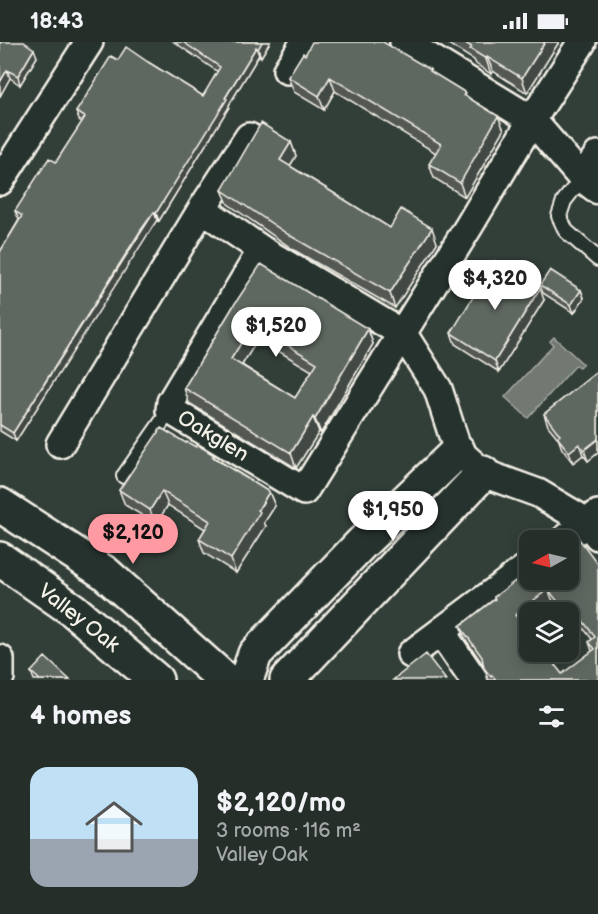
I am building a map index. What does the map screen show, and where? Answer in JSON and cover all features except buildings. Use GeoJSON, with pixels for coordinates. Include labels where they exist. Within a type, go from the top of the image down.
{"type":"FeatureCollection","features":[{"type":"Feature","properties":{"kind":"street"},"geometry":{"type":"LineString","coordinates":[[0,181],[88,42]]}},
{"type":"Feature","properties":{"kind":"street"},"geometry":{"type":"LineString","coordinates":[[287,69],[305,42]]}},
{"type":"Feature","properties":{"kind":"street"},"geometry":{"type":"LineString","coordinates":[[404,42],[532,120],[590,184]]}},
{"type":"Feature","properties":{"kind":"street","name":"Oakglen"},"geometry":{"type":"LineString","coordinates":[[262,250],[171,402],[171,410],[304,491],[582,42]]}},
{"type":"Feature","properties":{"kind":"street"},"geometry":{"type":"LineString","coordinates":[[60,444],[202,209],[249,137]]}},
{"type":"Feature","properties":{"kind":"street"},"geometry":{"type":"LineString","coordinates":[[590,184],[598,154]]}},
{"type":"Feature","properties":{"kind":"street"},"geometry":{"type":"LineString","coordinates":[[202,209],[262,250],[403,334],[438,389],[458,451],[483,473],[538,493],[594,524]]}},
{"type":"Feature","properties":{"kind":"street"},"geometry":{"type":"LineString","coordinates":[[246,680],[255,654],[361,544],[458,451]]}},
{"type":"Feature","properties":{"kind":"street"},"geometry":{"type":"LineString","coordinates":[[287,680],[483,473]]}},
{"type":"Feature","properties":{"kind":"street"},"geometry":{"type":"LineString","coordinates":[[0,505],[105,573],[225,680]]}},
{"type":"Feature","properties":{"kind":"street"},"geometry":{"type":"LineString","coordinates":[[579,532],[594,524]]}},
{"type":"Feature","properties":{"kind":"street"},"geometry":{"type":"LineString","coordinates":[[361,544],[387,573]]}},
{"type":"Feature","properties":{"kind":"street","name":"Valley Oak"},"geometry":{"type":"LineString","coordinates":[[0,559],[73,610],[156,680]]}},
{"type":"Feature","properties":{"kind":"street"},"geometry":{"type":"LineString","coordinates":[[411,654],[519,573]]}},
{"type":"Feature","properties":{"kind":"street"},"geometry":{"type":"LineString","coordinates":[[441,632],[474,680]]}},
{"type":"Feature","properties":{"kind":"street"},"geometry":{"type":"LineString","coordinates":[[0,659],[0,677]]}},
{"type":"Feature","properties":{"kind":"lane"},"geometry":{"type":"LineString","coordinates":[[590,184],[564,201],[559,216],[566,231],[598,259]]}},
{"type":"Feature","properties":{"kind":"lane"},"geometry":{"type":"LineString","coordinates":[[124,476],[171,410]]}},
{"type":"Feature","properties":{"kind":"shaded area"},"geometry":{"type":"Polygon","coordinates":[[[554,337],[583,364],[579,368],[576,365],[528,418],[505,397],[553,345],[550,341],[554,337]]]}}]}
